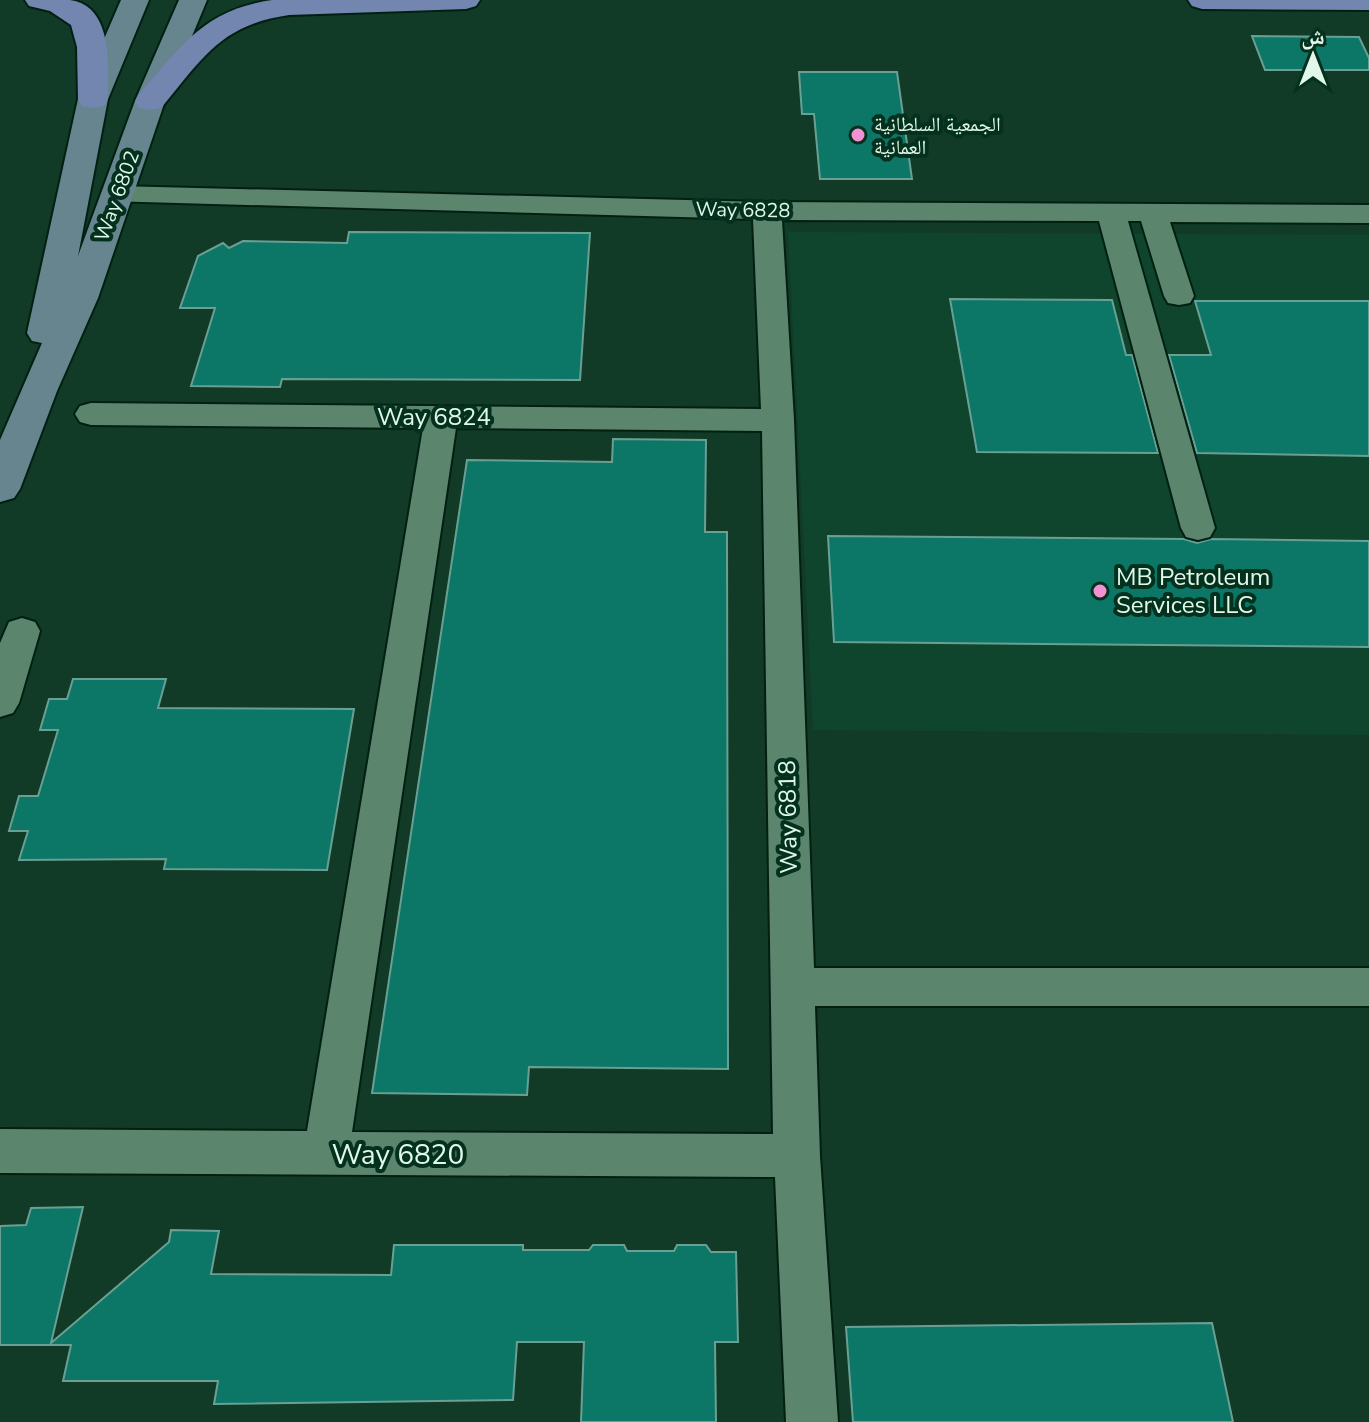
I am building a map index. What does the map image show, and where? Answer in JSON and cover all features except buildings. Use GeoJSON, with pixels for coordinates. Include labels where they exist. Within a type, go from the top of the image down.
{"type":"FeatureCollection","features":[{"type":"Feature","properties":{"kind":"main road"},"geometry":{"type":"LineString","coordinates":[[39,0],[56,3],[79,14],[90,28],[93,99]]}},
{"type":"Feature","properties":{"kind":"main road"},"geometry":{"type":"LineString","coordinates":[[150,101],[206,36],[230,21],[256,11],[289,6],[466,0]]}},
{"type":"Feature","properties":{"kind":"main road"},"geometry":{"type":"LineString","coordinates":[[1202,0],[1369,1]]}},
{"type":"Feature","properties":{"kind":"street","name":"Way 6802"},"geometry":{"type":"LineString","coordinates":[[38,391],[48,313],[93,99],[135,0]]}},
{"type":"Feature","properties":{"kind":"street","name":"Way 6802"},"geometry":{"type":"LineString","coordinates":[[0,489],[38,391],[80,298],[150,101],[193,0]]}},
{"type":"Feature","properties":{"kind":"street"},"geometry":{"type":"LineString","coordinates":[[1318,1],[1369,9]]}},
{"type":"Feature","properties":{"kind":"street","name":"Way 6828"},"geometry":{"type":"LineString","coordinates":[[117,195],[767,211],[1369,214]]}},
{"type":"Feature","properties":{"kind":"street","name":"Way 6818"},"geometry":{"type":"LineString","coordinates":[[767,211],[778,420],[797,1156],[812,1422]]}},
{"type":"Feature","properties":{"kind":"street"},"geometry":{"type":"LineString","coordinates":[[1111,213],[1198,528]]}},
{"type":"Feature","properties":{"kind":"street"},"geometry":{"type":"LineString","coordinates":[[1153,213],[1179,296]]}},
{"type":"Feature","properties":{"kind":"street","name":"Way 6824"},"geometry":{"type":"LineString","coordinates":[[91,414],[778,420]]}},
{"type":"Feature","properties":{"kind":"street"},"geometry":{"type":"LineString","coordinates":[[326,1154],[441,417]]}},
{"type":"Feature","properties":{"kind":"street"},"geometry":{"type":"LineString","coordinates":[[0,703],[22,631]]}},
{"type":"Feature","properties":{"kind":"street"},"geometry":{"type":"LineString","coordinates":[[792,987],[1369,987]]}},
{"type":"Feature","properties":{"kind":"street","name":"Way 6820"},"geometry":{"type":"LineString","coordinates":[[0,1151],[797,1156]]}},
{"type":"Feature","properties":{"kind":"shaded area","name":"MB Petroleum Services LLC"},"geometry":{"type":"Polygon","coordinates":[[[788,232],[1369,235],[1369,735],[813,730],[788,232]]]}},
{"type":"Feature","properties":{"kind":"place","name":"الجمعية السلطانية العمانية"},"geometry":{"type":"Point","coordinates":[858,135]}},
{"type":"Feature","properties":{"kind":"place","name":"MB Petroleum Services LLC"},"geometry":{"type":"Point","coordinates":[1100,591]}}]}
